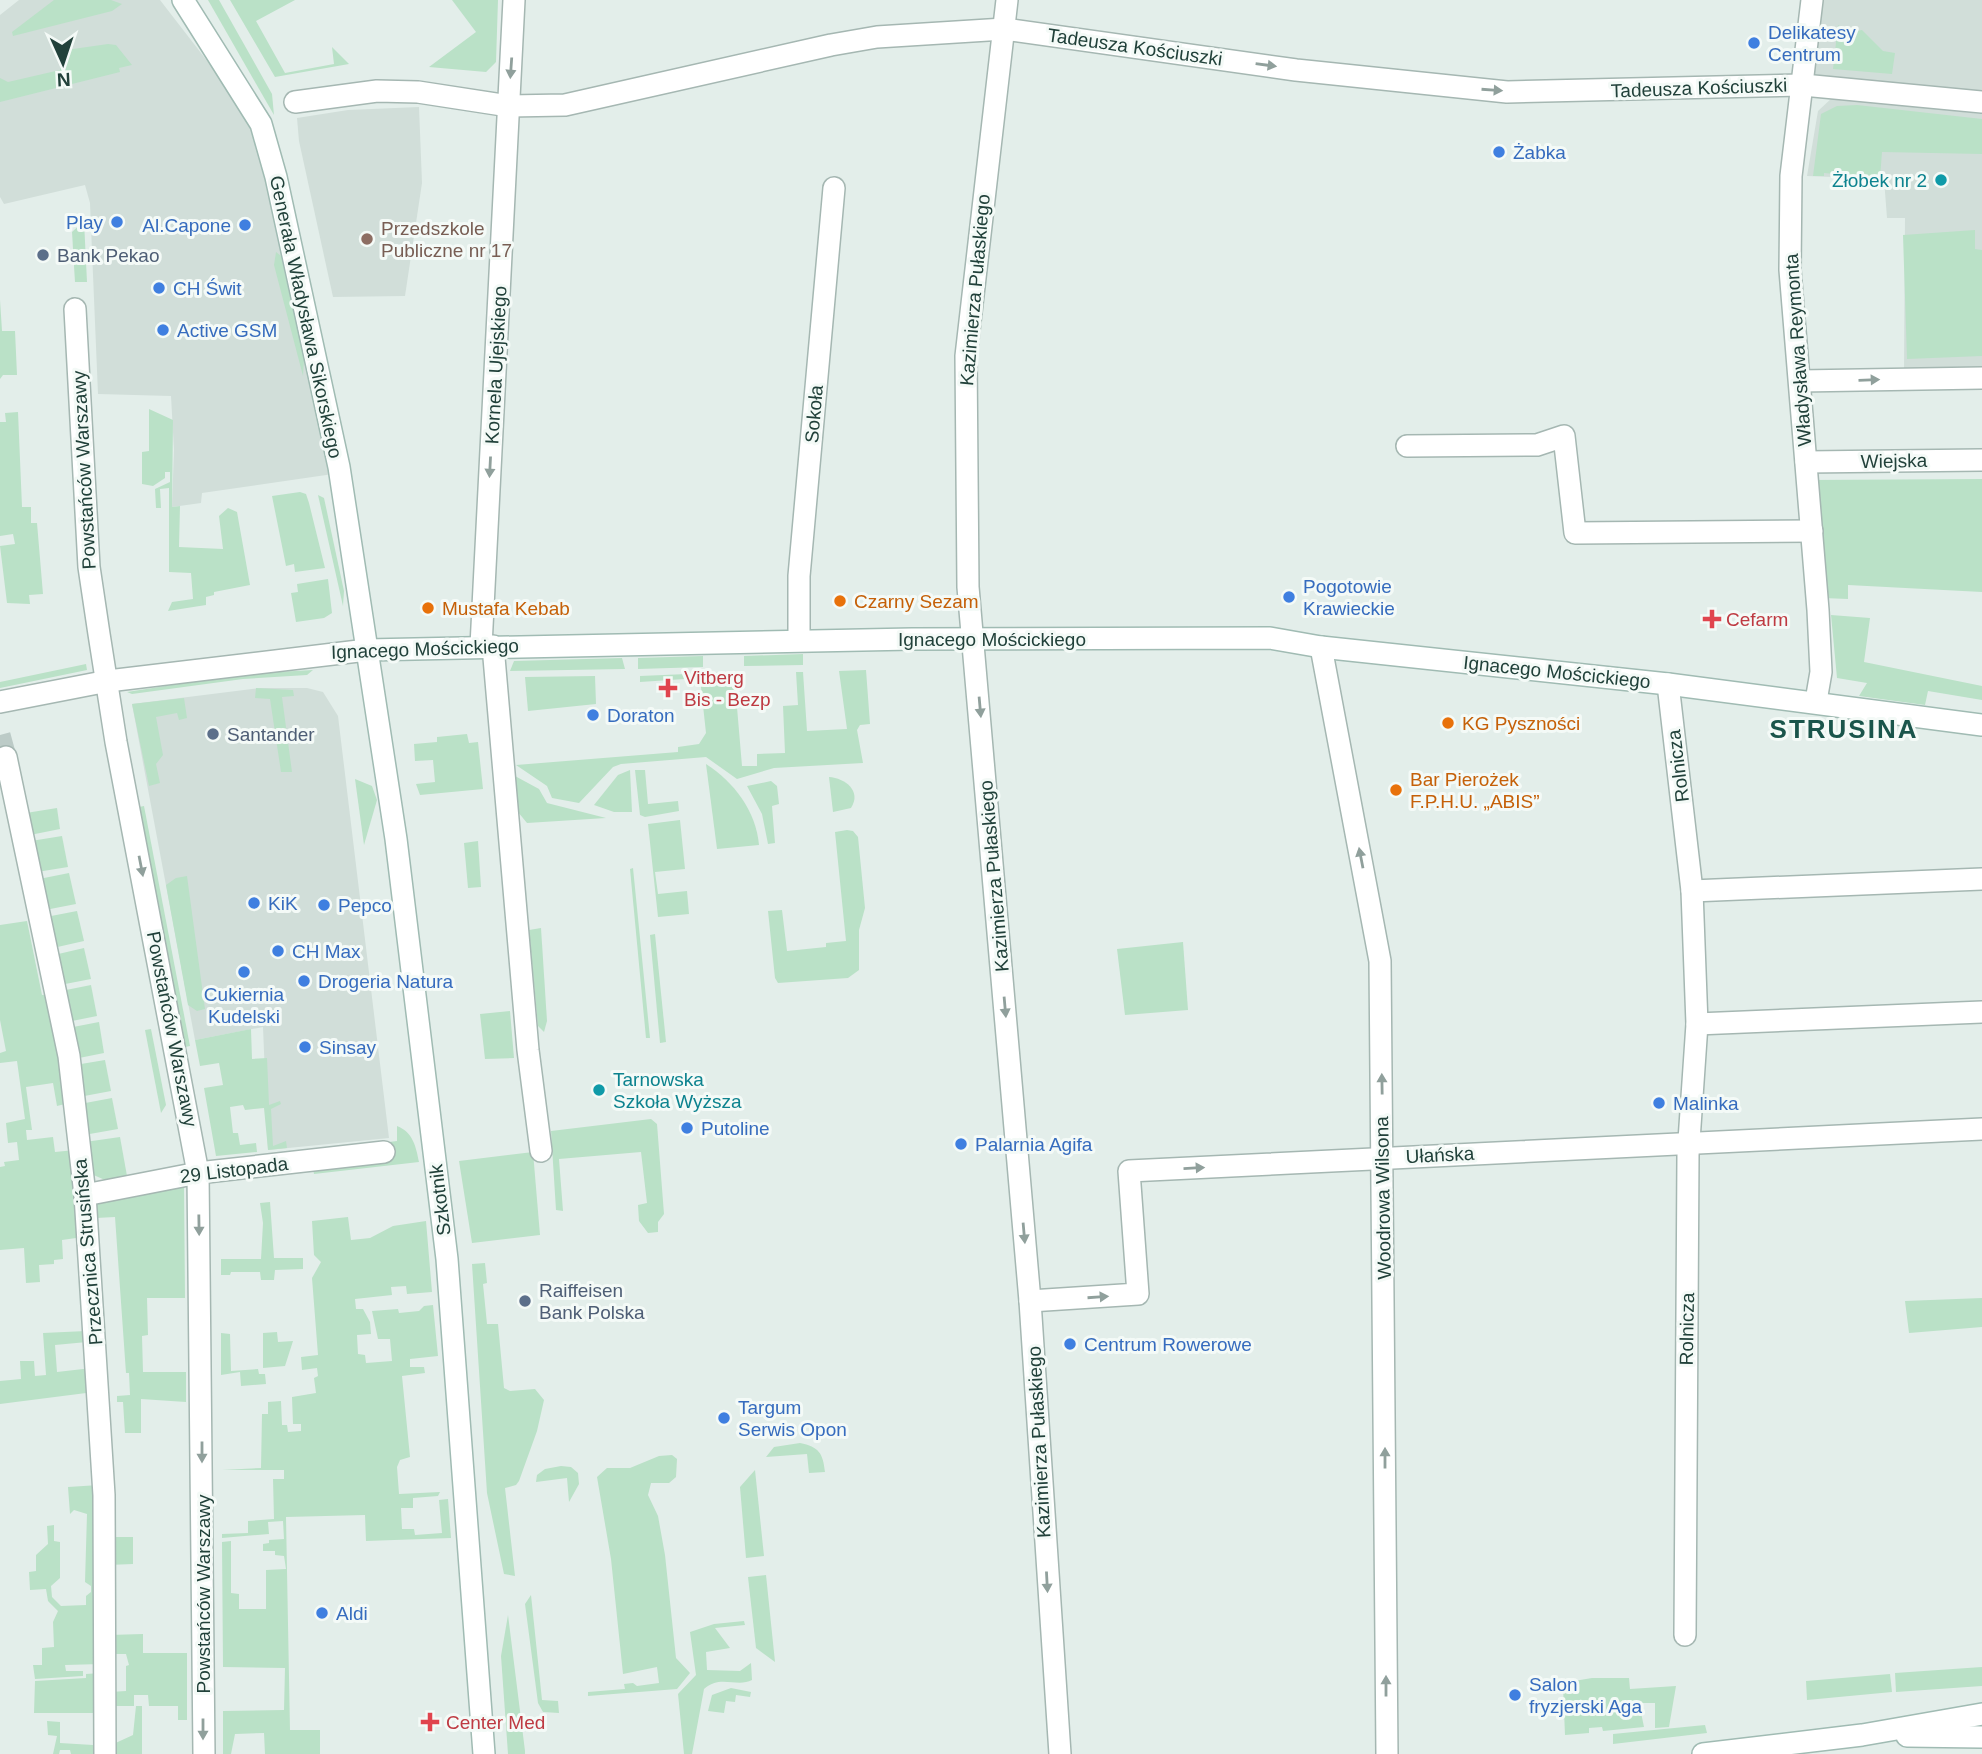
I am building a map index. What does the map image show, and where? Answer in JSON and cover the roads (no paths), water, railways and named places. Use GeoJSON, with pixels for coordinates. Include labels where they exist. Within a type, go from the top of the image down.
{"type":"FeatureCollection","features":[{"type":"Feature","properties":{"kind":"street","name":"Kornela Ujejskiego"},"geometry":{"type":"LineString","coordinates":[[514,0],[487,646],[541,1151]]}},
{"type":"Feature","properties":{"kind":"street","name":"Kazimierza Pułaskiego"},"geometry":{"type":"LineString","coordinates":[[1007,0],[966,356],[968,587],[1030,1301],[1060,1754]]}},
{"type":"Feature","properties":{"kind":"street","name":"Władysława Reymonta"},"geometry":{"type":"LineString","coordinates":[[1812,0],[1791,176],[1790,270],[1821,671],[1816,701]]}},
{"type":"Feature","properties":{"kind":"street","name":"Generała Władysława Sikorskiego"},"geometry":{"type":"LineString","coordinates":[[182,2],[261,124],[276,177],[339,467],[367,650]]}},
{"type":"Feature","properties":{"kind":"street","name":"Tadeusza Kościuszki"},"geometry":{"type":"LineString","coordinates":[[295,102],[377,91],[418,92],[509,106],[565,104],[767,58],[877,37],[1004,29],[1305,71],[1507,92],[1803,85],[1982,102]]}},
{"type":"Feature","properties":{"kind":"street","name":"Sokoła"},"geometry":{"type":"LineString","coordinates":[[799,640],[800,576],[834,188]]}},
{"type":"Feature","properties":{"kind":"street","name":"Powstańców Warszawy"},"geometry":{"type":"LineString","coordinates":[[75,309],[89,567],[127,799],[198,1173],[204,1754]]}},
{"type":"Feature","properties":{"kind":"street"},"geometry":{"type":"LineString","coordinates":[[1800,382],[1982,378]]}},
{"type":"Feature","properties":{"kind":"street"},"geometry":{"type":"LineString","coordinates":[[1407,446],[1537,445],[1564,436],[1575,533],[1812,531]]}},
{"type":"Feature","properties":{"kind":"street","name":"Wiejska"},"geometry":{"type":"LineString","coordinates":[[1806,462],[1982,460]]}},
{"type":"Feature","properties":{"kind":"street","name":"Ignacego Mościckiego"},"geometry":{"type":"LineString","coordinates":[[0,702],[108,681],[367,650],[487,646],[712,645],[799,640],[1270,638],[1321,647],[1816,701],[1982,725]]}},
{"type":"Feature","properties":{"kind":"street","name":"Woodrowa Wilsona"},"geometry":{"type":"LineString","coordinates":[[1321,647],[1380,961],[1387,1754]]}},
{"type":"Feature","properties":{"kind":"street","name":"Szkotnik"},"geometry":{"type":"LineString","coordinates":[[367,650],[396,839],[447,1259],[484,1754]]}},
{"type":"Feature","properties":{"kind":"street","name":"Rolnicza"},"geometry":{"type":"LineString","coordinates":[[1668,684],[1692,891],[1697,1024],[1689,1142],[1685,1634]]}},
{"type":"Feature","properties":{"kind":"street","name":"Przecznica Strusińska"},"geometry":{"type":"LineString","coordinates":[[6,757],[69,1056],[85,1195],[104,1495],[105,1754]]}},
{"type":"Feature","properties":{"kind":"street"},"geometry":{"type":"LineString","coordinates":[[1692,891],[1982,879]]}},
{"type":"Feature","properties":{"kind":"street"},"geometry":{"type":"LineString","coordinates":[[1697,1024],[1982,1012]]}},
{"type":"Feature","properties":{"kind":"street","name":"Ułańska"},"geometry":{"type":"LineString","coordinates":[[1030,1301],[1138,1294],[1129,1171],[1982,1129]]}},
{"type":"Feature","properties":{"kind":"street","name":"29 Listopada"},"geometry":{"type":"LineString","coordinates":[[85,1195],[198,1173],[384,1152]]}},
{"type":"Feature","properties":{"kind":"street"},"geometry":{"type":"LineString","coordinates":[[1703,1754],[1863,1735],[1982,1714]]}},
{"type":"Feature","properties":{"kind":"street"},"geometry":{"type":"LineString","coordinates":[[1863,1735],[1982,1737]]}},
{"type":"Feature","properties":{"kind":"tunnel"},"geometry":{"type":"LineString","coordinates":[[0,735],[6,757]]}},
{"type":"Feature","properties":{"kind":"place","name":"Delikatesy Centrum"},"geometry":{"type":"Point","coordinates":[1754,43]}},
{"type":"Feature","properties":{"kind":"place","name":"Żabka"},"geometry":{"type":"Point","coordinates":[1499,152]}},
{"type":"Feature","properties":{"kind":"place","name":"Żłobek nr 2"},"geometry":{"type":"Point","coordinates":[1941,180]}},
{"type":"Feature","properties":{"kind":"place","name":"Play"},"geometry":{"type":"Point","coordinates":[117,222]}},
{"type":"Feature","properties":{"kind":"place","name":"Al.Capone"},"geometry":{"type":"Point","coordinates":[245,225]}},
{"type":"Feature","properties":{"kind":"place","name":"Przedszkole Publiczne nr 17"},"geometry":{"type":"Point","coordinates":[367,239]}},
{"type":"Feature","properties":{"kind":"place","name":"Bank Pekao"},"geometry":{"type":"Point","coordinates":[43,255]}},
{"type":"Feature","properties":{"kind":"place","name":"CH Świt"},"geometry":{"type":"Point","coordinates":[159,288]}},
{"type":"Feature","properties":{"kind":"place","name":"Active GSM"},"geometry":{"type":"Point","coordinates":[163,330]}},
{"type":"Feature","properties":{"kind":"place","name":"Pogotowie Krawieckie"},"geometry":{"type":"Point","coordinates":[1289,597]}},
{"type":"Feature","properties":{"kind":"place","name":"Czarny Sezam"},"geometry":{"type":"Point","coordinates":[840,601]}},
{"type":"Feature","properties":{"kind":"place","name":"Mustafa Kebab"},"geometry":{"type":"Point","coordinates":[428,608]}},
{"type":"Feature","properties":{"kind":"place","name":"Cefarm"},"geometry":{"type":"Point","coordinates":[1712,619]}},
{"type":"Feature","properties":{"kind":"place","name":"Vitberg Bis - Bezp"},"geometry":{"type":"Point","coordinates":[668,688]}},
{"type":"Feature","properties":{"kind":"place","name":"Doraton"},"geometry":{"type":"Point","coordinates":[593,715]}},
{"type":"Feature","properties":{"kind":"place","name":"KG Pyszności"},"geometry":{"type":"Point","coordinates":[1448,723]}},
{"type":"Feature","properties":{"kind":"place","name":"Santander"},"geometry":{"type":"Point","coordinates":[213,734]}},
{"type":"Feature","properties":{"kind":"place","name":"Bar Pierożek F.P.H.U. „ABIS”"},"geometry":{"type":"Point","coordinates":[1396,790]}},
{"type":"Feature","properties":{"kind":"place","name":"KiK"},"geometry":{"type":"Point","coordinates":[254,903]}},
{"type":"Feature","properties":{"kind":"place","name":"Pepco"},"geometry":{"type":"Point","coordinates":[324,905]}},
{"type":"Feature","properties":{"kind":"place","name":"CH Max"},"geometry":{"type":"Point","coordinates":[278,951]}},
{"type":"Feature","properties":{"kind":"place","name":"Cukiernia Kudelski"},"geometry":{"type":"Point","coordinates":[244,972]}},
{"type":"Feature","properties":{"kind":"place","name":"Drogeria Natura"},"geometry":{"type":"Point","coordinates":[304,981]}},
{"type":"Feature","properties":{"kind":"place","name":"Sinsay"},"geometry":{"type":"Point","coordinates":[305,1047]}},
{"type":"Feature","properties":{"kind":"place","name":"Tarnowska Szkoła Wyższa"},"geometry":{"type":"Point","coordinates":[599,1090]}},
{"type":"Feature","properties":{"kind":"place","name":"Malinka"},"geometry":{"type":"Point","coordinates":[1659,1103]}},
{"type":"Feature","properties":{"kind":"place","name":"Putoline"},"geometry":{"type":"Point","coordinates":[687,1128]}},
{"type":"Feature","properties":{"kind":"place","name":"Palarnia Agifa"},"geometry":{"type":"Point","coordinates":[961,1144]}},
{"type":"Feature","properties":{"kind":"place","name":"Raiffeisen Bank Polska"},"geometry":{"type":"Point","coordinates":[525,1301]}},
{"type":"Feature","properties":{"kind":"place","name":"Centrum Rowerowe"},"geometry":{"type":"Point","coordinates":[1070,1344]}},
{"type":"Feature","properties":{"kind":"place","name":"Targum Serwis Opon"},"geometry":{"type":"Point","coordinates":[724,1418]}},
{"type":"Feature","properties":{"kind":"place","name":"Aldi"},"geometry":{"type":"Point","coordinates":[322,1613]}},
{"type":"Feature","properties":{"kind":"place","name":"Salon fryzjerski Aga"},"geometry":{"type":"Point","coordinates":[1515,1695]}},
{"type":"Feature","properties":{"kind":"place","name":"Center Med"},"geometry":{"type":"Point","coordinates":[430,1722]}},
{"type":"Feature","properties":{"kind":"district","name":"STRUSINA"},"geometry":{"type":"Point","coordinates":[1844,729]}}]}
